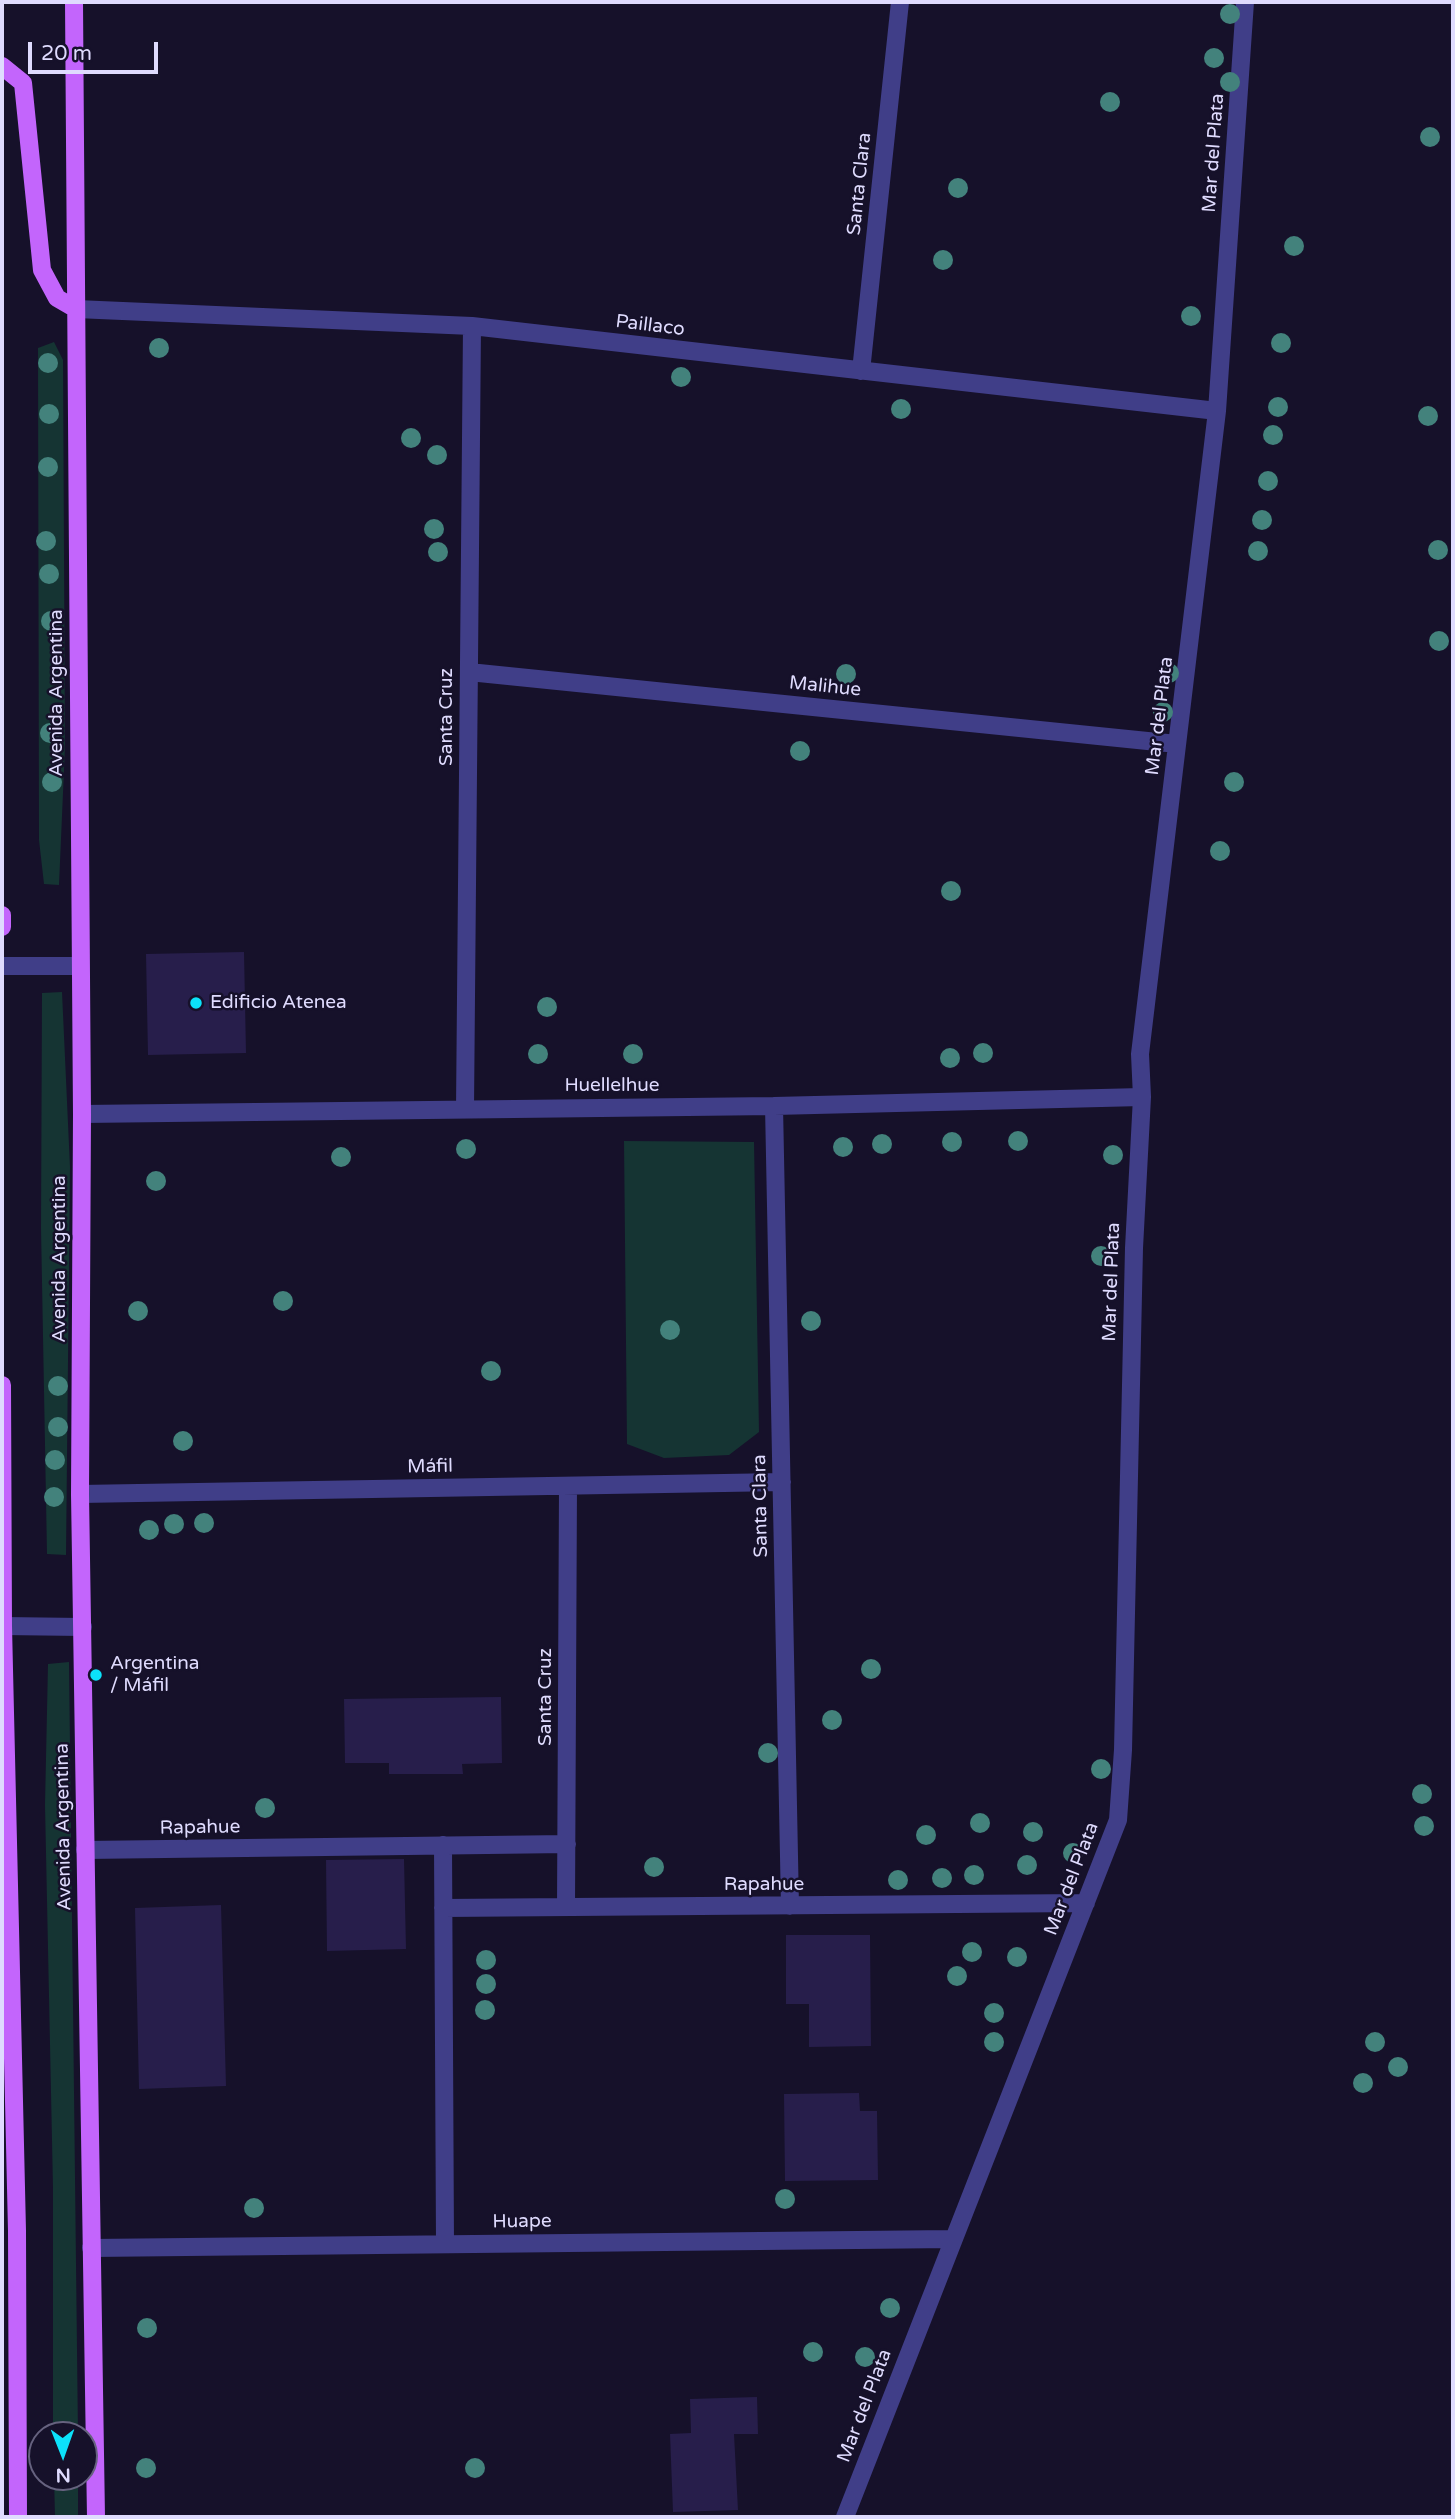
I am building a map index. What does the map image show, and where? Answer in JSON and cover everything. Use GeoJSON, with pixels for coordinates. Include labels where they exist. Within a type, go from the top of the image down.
{"type":"FeatureCollection","features":[{"type":"Feature","properties":{"kind":"main road","name":"Avenida Argentina"},"geometry":{"type":"LineString","coordinates":[[74,2],[82,1114],[80,1494],[96,2517]]}},
{"type":"Feature","properties":{"kind":"main road"},"geometry":{"type":"LineString","coordinates":[[2,66],[23,83],[42,270],[57,298],[76,309]]}},
{"type":"Feature","properties":{"kind":"main road"},"geometry":{"type":"LineString","coordinates":[[2,915],[2,927]]}},
{"type":"Feature","properties":{"kind":"main road"},"geometry":{"type":"LineString","coordinates":[[2,1385],[2,1626],[10,2230],[18,2517]]}},
{"type":"Feature","properties":{"kind":"street","name":"Santa Clara"},"geometry":{"type":"LineString","coordinates":[[861,371],[900,2]]}},
{"type":"Feature","properties":{"kind":"street","name":"Mar del Plata"},"geometry":{"type":"LineString","coordinates":[[845,2517],[1118,1820],[1123,1750],[1134,1248],[1142,1097],[1140,1054],[1217,411],[1245,2]]}},
{"type":"Feature","properties":{"kind":"street","name":"Paillaco"},"geometry":{"type":"LineString","coordinates":[[76,309],[472,326],[1217,411]]}},
{"type":"Feature","properties":{"kind":"street","name":"Santa Cruz"},"geometry":{"type":"LineString","coordinates":[[465,1108],[472,326]]}},
{"type":"Feature","properties":{"kind":"street","name":"Malihue"},"geometry":{"type":"LineString","coordinates":[[468,672],[1177,744]]}},
{"type":"Feature","properties":{"kind":"street"},"geometry":{"type":"LineString","coordinates":[[2,967],[79,966]]}},
{"type":"Feature","properties":{"kind":"street","name":"Huellelhue"},"geometry":{"type":"LineString","coordinates":[[82,1114],[774,1106],[1142,1097]]}},
{"type":"Feature","properties":{"kind":"street","name":"Santa Clara"},"geometry":{"type":"LineString","coordinates":[[774,1106],[790,1906]]}},
{"type":"Feature","properties":{"kind":"street","name":"Máfil"},"geometry":{"type":"LineString","coordinates":[[80,1494],[782,1482]]}},
{"type":"Feature","properties":{"kind":"street","name":"Santa Cruz"},"geometry":{"type":"LineString","coordinates":[[566,1907],[568,1486]]}},
{"type":"Feature","properties":{"kind":"street"},"geometry":{"type":"LineString","coordinates":[[2,1626],[83,1627]]}},
{"type":"Feature","properties":{"kind":"street","name":"Rapahue"},"geometry":{"type":"LineString","coordinates":[[85,1850],[567,1844]]}},
{"type":"Feature","properties":{"kind":"street"},"geometry":{"type":"LineString","coordinates":[[443,1845],[445,2244]]}},
{"type":"Feature","properties":{"kind":"street","name":"Rapahue"},"geometry":{"type":"LineString","coordinates":[[443,1908],[1086,1903]]}},
{"type":"Feature","properties":{"kind":"street","name":"Huape"},"geometry":{"type":"LineString","coordinates":[[92,2248],[952,2239]]}},
{"type":"Feature","properties":{"kind":"green space"},"geometry":{"type":"Polygon","coordinates":[[[54,342],[63,360],[65,747],[59,885],[44,884],[39,840],[38,348],[54,342]]]}},
{"type":"Feature","properties":{"kind":"green space"},"geometry":{"type":"Polygon","coordinates":[[[62,992],[70,1167],[66,1555],[47,1554],[41,1228],[42,993],[62,992]]]}},
{"type":"Feature","properties":{"kind":"green space"},"geometry":{"type":"Polygon","coordinates":[[[624,1141],[754,1142],[759,1432],[729,1455],[664,1458],[627,1444],[624,1141]]]}},
{"type":"Feature","properties":{"kind":"green space"},"geometry":{"type":"Polygon","coordinates":[[[69,1662],[78,2421],[53,2421],[53,2188],[45,1805],[48,1664],[69,1662]]]}},
{"type":"Feature","properties":{"kind":"green space"},"geometry":{"type":"Polygon","coordinates":[[[54,2491],[78,2491],[78,2517],[55,2517],[54,2491]]]}},
{"type":"Feature","properties":{"kind":"building","name":"Edificio Atenea"},"geometry":{"type":"Polygon","coordinates":[[[244,952],[246,1053],[148,1055],[146,954],[244,952]]]}},
{"type":"Feature","properties":{"kind":"building"},"geometry":{"type":"Polygon","coordinates":[[[501,1697],[502,1763],[462,1764],[463,1774],[389,1774],[389,1763],[345,1763],[344,1699],[501,1697]]]}},
{"type":"Feature","properties":{"kind":"building"},"geometry":{"type":"Polygon","coordinates":[[[404,1859],[406,1949],[327,1951],[326,1860],[404,1859]]]}},
{"type":"Feature","properties":{"kind":"building"},"geometry":{"type":"Polygon","coordinates":[[[221,1905],[226,2086],[139,2089],[135,1908],[221,1905]]]}},
{"type":"Feature","properties":{"kind":"building"},"geometry":{"type":"Polygon","coordinates":[[[786,1935],[870,1935],[871,2046],[809,2047],[809,2004],[786,2004],[786,1935]]]}},
{"type":"Feature","properties":{"kind":"building"},"geometry":{"type":"Polygon","coordinates":[[[859,2093],[860,2111],[877,2111],[878,2180],[785,2181],[784,2094],[859,2093]]]}},
{"type":"Feature","properties":{"kind":"building"},"geometry":{"type":"Polygon","coordinates":[[[757,2397],[758,2434],[734,2434],[738,2510],[673,2512],[670,2434],[691,2433],[690,2399],[757,2397]]]}},
{"type":"Feature","properties":{"kind":"place","name":"Edificio Atenea"},"geometry":{"type":"Point","coordinates":[196,1003]}},
{"type":"Feature","properties":{"kind":"place","name":"Argentina / Máfil"},"geometry":{"type":"Point","coordinates":[96,1675]}}]}
